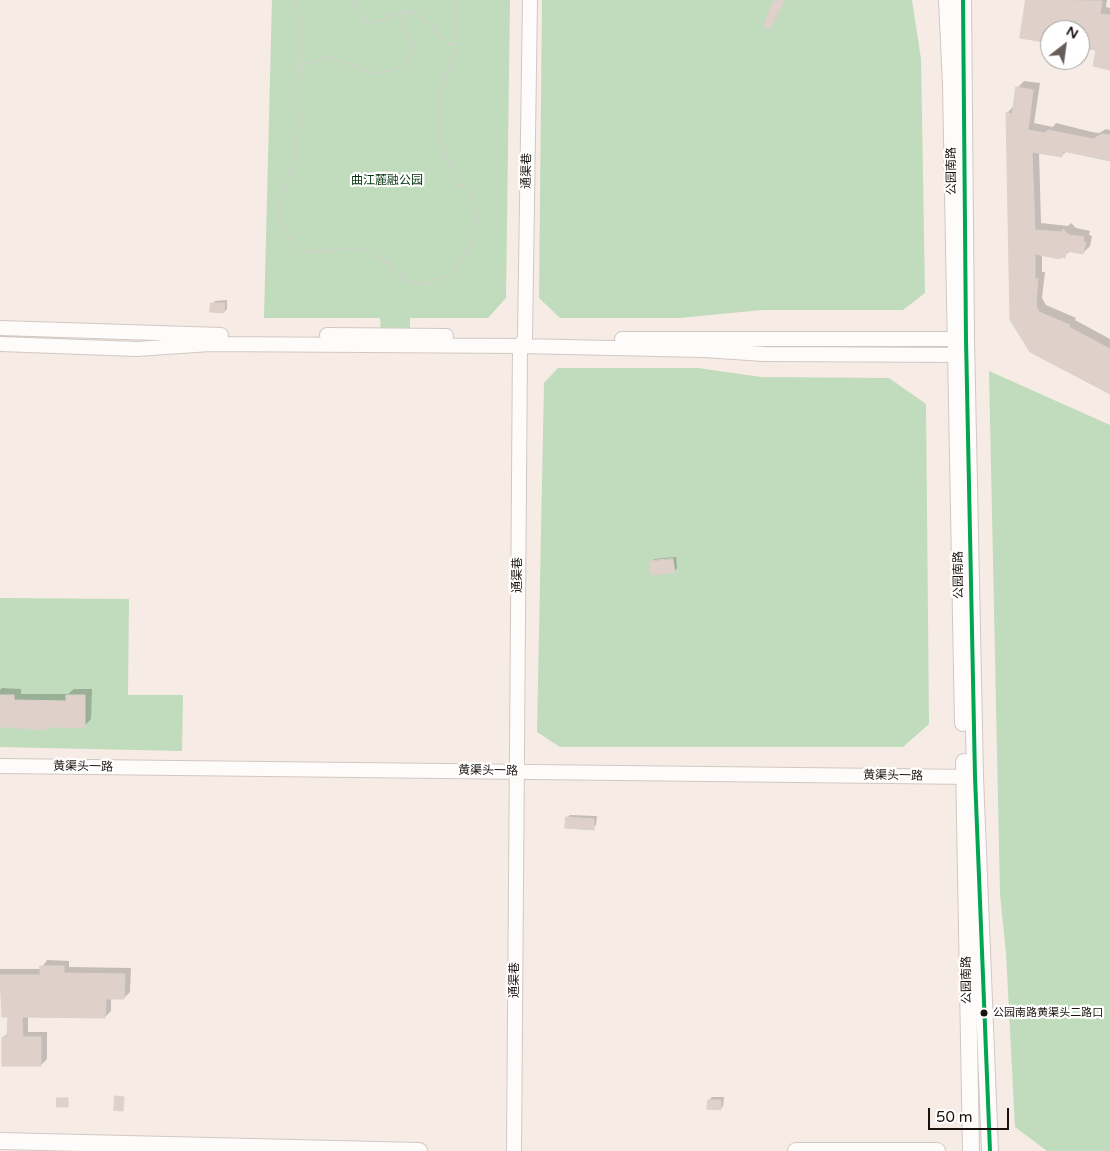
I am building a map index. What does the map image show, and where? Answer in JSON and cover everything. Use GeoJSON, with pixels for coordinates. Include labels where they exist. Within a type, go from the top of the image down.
{"type":"FeatureCollection","features":[{"type":"Feature","properties":{"kind":"main road","name":"公园南路"},"geometry":{"type":"LineString","coordinates":[[947,0],[960,338]]}},
{"type":"Feature","properties":{"kind":"main road","name":"公园南路"},"geometry":{"type":"LineString","coordinates":[[963,0],[960,355],[970,777],[971,1151]]}},
{"type":"Feature","properties":{"kind":"main road","name":"公园南路"},"geometry":{"type":"LineString","coordinates":[[970,777],[990,1151]]}},
{"type":"Feature","properties":{"kind":"main road"},"geometry":{"type":"LineString","coordinates":[[0,1141],[419,1151]]}},
{"type":"Feature","properties":{"kind":"main road"},"geometry":{"type":"LineString","coordinates":[[796,1151],[937,1151]]}},
{"type":"Feature","properties":{"kind":"street","name":"通渠巷"},"geometry":{"type":"LineString","coordinates":[[514,1151],[516,772],[530,0]]}},
{"type":"Feature","properties":{"kind":"street"},"geometry":{"type":"LineString","coordinates":[[0,328],[523,342],[764,354],[960,355]]}},
{"type":"Feature","properties":{"kind":"street"},"geometry":{"type":"LineString","coordinates":[[0,344],[137,348],[210,344],[701,340],[766,337],[960,338]]}},
{"type":"Feature","properties":{"kind":"street","name":"黄渠头一路"},"geometry":{"type":"LineString","coordinates":[[0,766],[970,777]]}},
{"type":"Feature","properties":{"kind":"path"},"geometry":{"type":"LineString","coordinates":[[296,0],[299,19],[295,156],[281,209],[282,225],[286,235],[301,248],[319,253],[352,249],[375,253],[408,280],[415,283],[428,283],[442,277],[458,264],[472,244],[474,230],[474,208],[471,198],[454,173],[442,143],[438,121],[442,88],[454,46],[454,0]]}},
{"type":"Feature","properties":{"kind":"path"},"geometry":{"type":"LineString","coordinates":[[353,0],[360,16],[369,22],[379,23],[397,12],[418,15],[436,35],[454,46]]}},
{"type":"Feature","properties":{"kind":"path"},"geometry":{"type":"LineString","coordinates":[[298,68],[327,58],[341,60],[367,71],[390,71],[399,67],[406,62],[413,47],[402,22],[407,12]]}},
{"type":"Feature","properties":{"kind":"green space","name":"曲江麓融公园"},"geometry":{"type":"Polygon","coordinates":[[[272,0],[510,0],[506,298],[488,318],[410,318],[410,335],[381,335],[380,318],[264,318],[272,0]]]}},
{"type":"Feature","properties":{"kind":"green space"},"geometry":{"type":"Polygon","coordinates":[[[542,0],[912,0],[921,59],[925,293],[903,310],[762,310],[680,318],[560,318],[539,298],[542,0]]]}},
{"type":"Feature","properties":{"kind":"green space"},"geometry":{"type":"Polygon","coordinates":[[[558,368],[698,368],[761,377],[889,378],[926,404],[929,724],[903,747],[560,747],[537,732],[544,383],[558,368]]]}},
{"type":"Feature","properties":{"kind":"green space"},"geometry":{"type":"Polygon","coordinates":[[[989,371],[1110,425],[1110,1151],[1047,1151],[1015,1127],[1006,953],[1000,895],[989,371]]]}},
{"type":"Feature","properties":{"kind":"green space"},"geometry":{"type":"Polygon","coordinates":[[[0,598],[129,599],[128,695],[183,695],[182,751],[0,747],[0,598]]]}},
{"type":"Feature","properties":{"kind":"building"},"geometry":{"type":"Polygon","coordinates":[[[775,0],[785,0],[770,29],[763,26],[775,0]]]}},
{"type":"Feature","properties":{"kind":"building"},"geometry":{"type":"Polygon","coordinates":[[[1026,0],[1102,1],[1100,14],[1110,15],[1110,70],[1093,66],[1096,50],[1090,49],[1090,20],[1040,20],[1040,41],[1020,38],[1026,0]]]}},
{"type":"Feature","properties":{"kind":"building"},"geometry":{"type":"Polygon","coordinates":[[[1016,87],[1033,90],[1028,130],[1045,133],[1048,130],[1093,139],[1102,134],[1110,135],[1110,161],[1063,151],[1062,157],[1032,152],[1035,230],[1062,232],[1063,229],[1069,235],[1084,237],[1083,242],[1086,242],[1083,254],[1067,251],[1065,258],[1061,257],[1060,259],[1035,254],[1035,279],[1038,279],[1036,306],[1039,312],[1070,325],[1069,327],[1110,349],[1110,394],[1030,352],[1010,320],[1006,112],[1012,114],[1016,87]]]}},
{"type":"Feature","properties":{"kind":"building"},"geometry":{"type":"Polygon","coordinates":[[[211,303],[225,303],[224,313],[210,312],[211,303]]]}},
{"type":"Feature","properties":{"kind":"building"},"geometry":{"type":"Polygon","coordinates":[[[673,559],[675,573],[651,575],[650,561],[673,559]]]}},
{"type":"Feature","properties":{"kind":"building"},"geometry":{"type":"Polygon","coordinates":[[[0,695],[14,695],[14,700],[66,701],[66,695],[85,695],[85,728],[46,727],[46,730],[0,727],[0,695]]]}},
{"type":"Feature","properties":{"kind":"building"},"geometry":{"type":"Polygon","coordinates":[[[566,817],[594,819],[594,830],[565,828],[566,817]]]}},
{"type":"Feature","properties":{"kind":"building"},"geometry":{"type":"Polygon","coordinates":[[[40,966],[64,966],[64,973],[125,974],[124,999],[106,999],[105,1018],[22,1017],[23,1037],[41,1037],[41,1066],[2,1066],[2,1037],[7,1037],[8,1017],[2,1017],[0,975],[40,975],[40,966]]]}},
{"type":"Feature","properties":{"kind":"building"},"geometry":{"type":"Polygon","coordinates":[[[115,1096],[124,1097],[123,1111],[114,1110],[115,1096]]]}},
{"type":"Feature","properties":{"kind":"building"},"geometry":{"type":"Polygon","coordinates":[[[57,1098],[68,1098],[68,1107],[57,1107],[57,1098]]]}},
{"type":"Feature","properties":{"kind":"building"},"geometry":{"type":"Polygon","coordinates":[[[708,1100],[721,1100],[721,1110],[707,1109],[708,1100]]]}},
{"type":"Feature","properties":{"kind":"transit line"},"geometry":{"type":"LineString","coordinates":[[963,0],[966,339],[975,777],[990,1151]]}},
{"type":"Feature","properties":{"kind":"place","name":"公园南路黄渠头二路口"},"geometry":{"type":"Point","coordinates":[984,1013]}}]}
